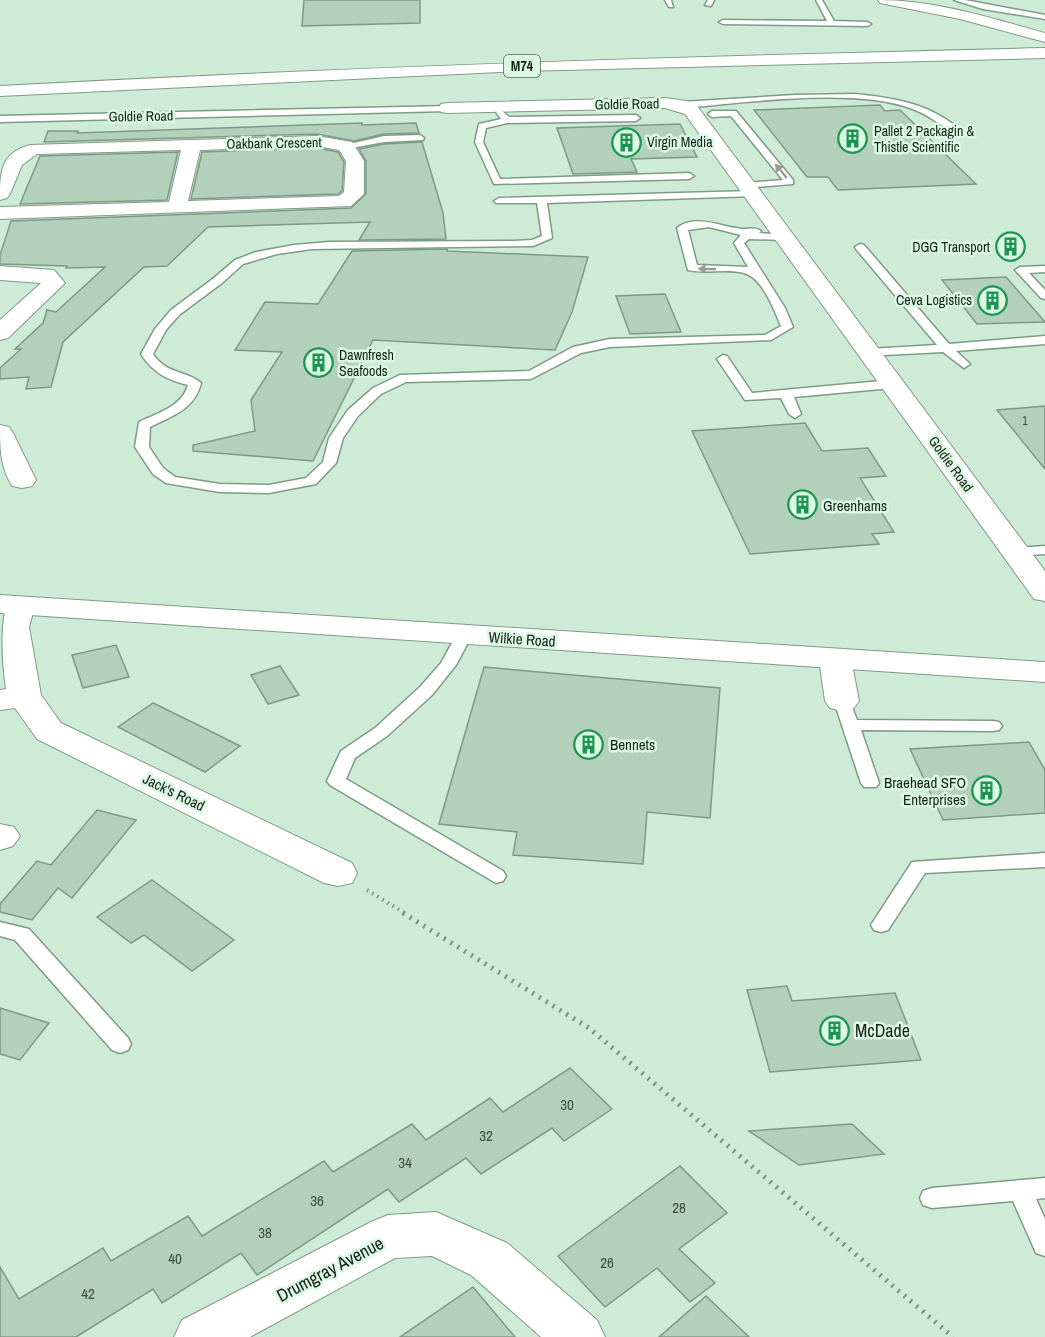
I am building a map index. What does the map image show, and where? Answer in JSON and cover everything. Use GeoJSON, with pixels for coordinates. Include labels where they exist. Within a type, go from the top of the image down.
{"type":"FeatureCollection","features":[{"type":"Feature","properties":{"kind":"main road"},"geometry":{"type":"LineString","coordinates":[[885,0],[1003,26],[1045,38]]}},
{"type":"Feature","properties":{"kind":"main road","name":"M74"},"geometry":{"type":"LineString","coordinates":[[0,80],[533,54],[1045,44]]}},
{"type":"Feature","properties":{"kind":"main road","name":"M74"},"geometry":{"type":"LineString","coordinates":[[0,91],[210,78],[524,65],[1045,53]]}},
{"type":"Feature","properties":{"kind":"main road","name":"Goldie Road"},"geometry":{"type":"LineString","coordinates":[[447,108],[501,113],[665,103],[687,110],[781,233],[1045,592]]}},
{"type":"Feature","properties":{"kind":"main road","name":"Oakbank Crescent"},"geometry":{"type":"LineString","coordinates":[[0,194],[18,155],[24,151],[317,141],[346,146]]}},
{"type":"Feature","properties":{"kind":"main road"},"geometry":{"type":"LineString","coordinates":[[177,208],[192,144]]}},
{"type":"Feature","properties":{"kind":"main road"},"geometry":{"type":"LineString","coordinates":[[0,213],[344,202],[354,194],[355,183],[355,161],[346,146]]}},
{"type":"Feature","properties":{"kind":"main road"},"geometry":{"type":"LineString","coordinates":[[0,273],[46,275],[54,283],[0,333]]}},
{"type":"Feature","properties":{"kind":"main road"},"geometry":{"type":"LineString","coordinates":[[0,433],[22,480]]}},
{"type":"Feature","properties":{"kind":"main road"},"geometry":{"type":"LineString","coordinates":[[9,605],[13,627],[12,698]]}},
{"type":"Feature","properties":{"kind":"main road","name":"Wilkie Road"},"geometry":{"type":"LineString","coordinates":[[9,605],[1045,672]]}},
{"type":"Feature","properties":{"kind":"main road"},"geometry":{"type":"LineString","coordinates":[[835,659],[846,713]]}},
{"type":"Feature","properties":{"kind":"main road","name":"Jack's Road"},"geometry":{"type":"LineString","coordinates":[[12,698],[49,731],[338,873]]}},
{"type":"Feature","properties":{"kind":"main road","name":"Drumgray Avenue"},"geometry":{"type":"LineString","coordinates":[[200,1337],[388,1237],[436,1234],[489,1259],[579,1337]]}},
{"type":"Feature","properties":{"kind":"lane"},"geometry":{"type":"LineString","coordinates":[[819,0],[831,22]]}},
{"type":"Feature","properties":{"kind":"lane"},"geometry":{"type":"LineString","coordinates":[[957,0],[1045,17]]}},
{"type":"Feature","properties":{"kind":"lane"},"geometry":{"type":"LineString","coordinates":[[723,22],[867,24]]}},
{"type":"Feature","properties":{"kind":"lane"},"geometry":{"type":"LineString","coordinates":[[687,110],[816,98],[891,100],[910,104],[934,116],[960,134]]}},
{"type":"Feature","properties":{"kind":"lane","name":"Goldie Road"},"geometry":{"type":"LineString","coordinates":[[0,119],[447,108]]}},
{"type":"Feature","properties":{"kind":"lane"},"geometry":{"type":"LineString","coordinates":[[500,201],[749,190],[790,182],[733,113],[687,110]]}},
{"type":"Feature","properties":{"kind":"lane"},"geometry":{"type":"LineString","coordinates":[[636,118],[501,113],[482,126],[479,142],[497,182],[689,177]]}},
{"type":"Feature","properties":{"kind":"lane"},"geometry":{"type":"LineString","coordinates":[[346,146],[384,139],[420,138]]}},
{"type":"Feature","properties":{"kind":"lane"},"geometry":{"type":"LineString","coordinates":[[542,200],[547,238],[533,243],[321,245],[282,248],[240,261],[216,282],[168,316],[152,344],[147,354],[153,366],[176,378],[195,383],[194,394],[183,406],[144,425],[142,447],[158,471],[171,480],[220,488],[269,489],[311,481],[329,463],[336,438],[353,413],[377,391],[404,378],[531,375],[577,350],[610,343],[766,338],[787,327],[739,243],[746,236],[781,233]]}},
{"type":"Feature","properties":{"kind":"lane"},"geometry":{"type":"LineString","coordinates":[[762,280],[748,270],[692,268],[682,228],[709,224],[742,232],[781,233]]}},
{"type":"Feature","properties":{"kind":"lane"},"geometry":{"type":"LineString","coordinates":[[860,248],[946,348],[964,364]]}},
{"type":"Feature","properties":{"kind":"lane"},"geometry":{"type":"LineString","coordinates":[[1045,269],[1020,270],[1045,296]]}},
{"type":"Feature","properties":{"kind":"lane"},"geometry":{"type":"LineString","coordinates":[[869,353],[1045,340]]}},
{"type":"Feature","properties":{"kind":"lane"},"geometry":{"type":"LineString","coordinates":[[723,359],[749,397],[892,384]]}},
{"type":"Feature","properties":{"kind":"lane"},"geometry":{"type":"LineString","coordinates":[[786,394],[795,414]]}},
{"type":"Feature","properties":{"kind":"lane"},"geometry":{"type":"LineString","coordinates":[[1015,552],[1045,550]]}},
{"type":"Feature","properties":{"kind":"lane"},"geometry":{"type":"LineString","coordinates":[[464,635],[448,665],[426,692],[381,732],[347,755],[336,782],[496,876]]}},
{"type":"Feature","properties":{"kind":"lane"},"geometry":{"type":"LineString","coordinates":[[870,783],[846,713],[993,726]]}},
{"type":"Feature","properties":{"kind":"lane"},"geometry":{"type":"LineString","coordinates":[[881,925],[919,867],[1045,860]]}},
{"type":"Feature","properties":{"kind":"lane"},"geometry":{"type":"LineString","coordinates":[[0,929],[22,934],[120,1044]]}},
{"type":"Feature","properties":{"kind":"lane"},"geometry":{"type":"LineString","coordinates":[[932,1198],[1045,1188]]}},
{"type":"Feature","properties":{"kind":"lane"},"geometry":{"type":"LineString","coordinates":[[1020,1191],[1045,1245]]}},
{"type":"Feature","properties":{"kind":"path"},"geometry":{"type":"LineString","coordinates":[[338,873],[589,1028],[953,1337]]}},
{"type":"Feature","properties":{"kind":"building"},"geometry":{"type":"Polygon","coordinates":[[[304,0],[420,0],[420,23],[302,26],[304,0]]]}},
{"type":"Feature","properties":{"kind":"building","name":"Pallet 2 Packagin & Thistle Scientific"},"geometry":{"type":"Polygon","coordinates":[[[880,105],[885,111],[900,110],[976,184],[838,190],[828,177],[807,177],[754,110],[880,105]]]}},
{"type":"Feature","properties":{"kind":"building"},"geometry":{"type":"Polygon","coordinates":[[[362,123],[362,125],[416,123],[419,133],[384,134],[354,141],[317,134],[44,142],[48,131],[78,131],[77,133],[362,123]]]}},
{"type":"Feature","properties":{"kind":"building","name":"Virgin Media"},"geometry":{"type":"Polygon","coordinates":[[[680,124],[697,157],[631,159],[637,172],[573,174],[557,128],[680,124]]]}},
{"type":"Feature","properties":{"kind":"building"},"geometry":{"type":"Polygon","coordinates":[[[422,142],[443,213],[446,239],[359,240],[370,222],[208,227],[167,266],[144,267],[63,342],[51,387],[26,389],[29,377],[0,379],[0,368],[21,349],[15,349],[43,323],[47,310],[56,312],[105,267],[66,268],[67,266],[0,264],[0,255],[11,221],[351,208],[366,194],[366,161],[359,149],[384,144],[422,142]]]}},
{"type":"Feature","properties":{"kind":"building"},"geometry":{"type":"Polygon","coordinates":[[[317,148],[338,152],[344,162],[342,191],[338,194],[191,199],[202,152],[317,148]]]}},
{"type":"Feature","properties":{"kind":"building"},"geometry":{"type":"Polygon","coordinates":[[[178,152],[167,200],[20,204],[40,156],[178,152]]]}},
{"type":"Feature","properties":{"kind":"building","name":"Dawnfresh Seafoods"},"geometry":{"type":"Polygon","coordinates":[[[447,249],[447,251],[588,257],[572,312],[555,350],[373,340],[313,461],[193,451],[193,445],[255,431],[251,400],[282,352],[235,350],[265,302],[318,304],[352,251],[447,249]]]}},
{"type":"Feature","properties":{"kind":"building","name":"Ceva Logistics"},"geometry":{"type":"Polygon","coordinates":[[[1006,277],[1045,322],[977,324],[942,280],[1006,277]]]}},
{"type":"Feature","properties":{"kind":"building"},"geometry":{"type":"Polygon","coordinates":[[[665,294],[681,332],[630,334],[616,296],[665,294]]]}},
{"type":"Feature","properties":{"kind":"building"},"geometry":{"type":"Polygon","coordinates":[[[1045,406],[1045,469],[997,410],[1045,406]]]}},
{"type":"Feature","properties":{"kind":"building","name":"Greenhams"},"geometry":{"type":"Polygon","coordinates":[[[805,423],[822,451],[868,448],[886,476],[860,478],[894,532],[872,534],[879,544],[750,554],[692,431],[805,423]]]}},
{"type":"Feature","properties":{"kind":"building"},"geometry":{"type":"Polygon","coordinates":[[[116,645],[129,677],[83,688],[72,655],[116,645]]]}},
{"type":"Feature","properties":{"kind":"building"},"geometry":{"type":"Polygon","coordinates":[[[280,666],[299,695],[268,704],[251,675],[280,666]]]}},
{"type":"Feature","properties":{"kind":"building","name":"Bennets"},"geometry":{"type":"Polygon","coordinates":[[[484,667],[720,688],[710,818],[647,812],[643,864],[513,855],[517,832],[439,824],[484,667]]]}},
{"type":"Feature","properties":{"kind":"building"},"geometry":{"type":"Polygon","coordinates":[[[153,703],[240,746],[205,772],[118,727],[153,703]]]}},
{"type":"Feature","properties":{"kind":"building","name":"Braehead SFO Enterprises"},"geometry":{"type":"Polygon","coordinates":[[[1029,742],[1045,770],[1045,813],[943,820],[910,749],[1029,742]]]}},
{"type":"Feature","properties":{"kind":"building"},"geometry":{"type":"Polygon","coordinates":[[[97,810],[136,820],[72,898],[58,888],[32,920],[0,912],[0,904],[37,861],[51,865],[97,810]]]}},
{"type":"Feature","properties":{"kind":"building"},"geometry":{"type":"Polygon","coordinates":[[[152,880],[234,940],[192,971],[144,935],[131,943],[97,917],[152,880]]]}},
{"type":"Feature","properties":{"kind":"building","name":"McDade"},"geometry":{"type":"Polygon","coordinates":[[[787,986],[792,1001],[895,993],[921,1060],[770,1072],[747,990],[787,986]]]}},
{"type":"Feature","properties":{"kind":"building"},"geometry":{"type":"Polygon","coordinates":[[[0,1008],[49,1023],[20,1060],[0,1054],[0,1008]]]}},
{"type":"Feature","properties":{"kind":"building"},"geometry":{"type":"Polygon","coordinates":[[[570,1068],[612,1109],[564,1141],[552,1128],[481,1174],[466,1158],[399,1202],[388,1189],[257,1275],[241,1253],[162,1303],[153,1289],[76,1337],[0,1337],[0,1267],[19,1299],[103,1248],[111,1261],[188,1216],[202,1236],[324,1161],[333,1172],[412,1124],[426,1140],[490,1098],[503,1112],[570,1068]]]}},
{"type":"Feature","properties":{"kind":"building"},"geometry":{"type":"Polygon","coordinates":[[[852,1124],[884,1154],[799,1165],[749,1131],[852,1124]]]}},
{"type":"Feature","properties":{"kind":"building"},"geometry":{"type":"Polygon","coordinates":[[[680,1166],[727,1213],[679,1249],[715,1283],[690,1302],[657,1268],[605,1307],[558,1256],[680,1166]]]}},
{"type":"Feature","properties":{"kind":"building"},"geometry":{"type":"Polygon","coordinates":[[[473,1287],[515,1337],[400,1337],[473,1287]]]}},
{"type":"Feature","properties":{"kind":"building"},"geometry":{"type":"Polygon","coordinates":[[[706,1296],[749,1337],[659,1337],[706,1296]]]}},
{"type":"Feature","properties":{"kind":"place","name":"Pallet 2 Packagin & Thistle Scientific"},"geometry":{"type":"Point","coordinates":[853,139]}},
{"type":"Feature","properties":{"kind":"place","name":"Virgin Media"},"geometry":{"type":"Point","coordinates":[626,142]}},
{"type":"Feature","properties":{"kind":"place","name":"DGG Transport"},"geometry":{"type":"Point","coordinates":[1011,247]}},
{"type":"Feature","properties":{"kind":"place","name":"Ceva Logistics"},"geometry":{"type":"Point","coordinates":[993,300]}},
{"type":"Feature","properties":{"kind":"place","name":"Dawnfresh Seafoods"},"geometry":{"type":"Point","coordinates":[318,363]}},
{"type":"Feature","properties":{"kind":"place","name":"Greenhams"},"geometry":{"type":"Point","coordinates":[802,505]}},
{"type":"Feature","properties":{"kind":"place","name":"Bennets"},"geometry":{"type":"Point","coordinates":[589,744]}},
{"type":"Feature","properties":{"kind":"place","name":"Braehead SFO Enterprises"},"geometry":{"type":"Point","coordinates":[987,791]}},
{"type":"Feature","properties":{"kind":"place","name":"McDade"},"geometry":{"type":"Point","coordinates":[834,1030]}}]}
